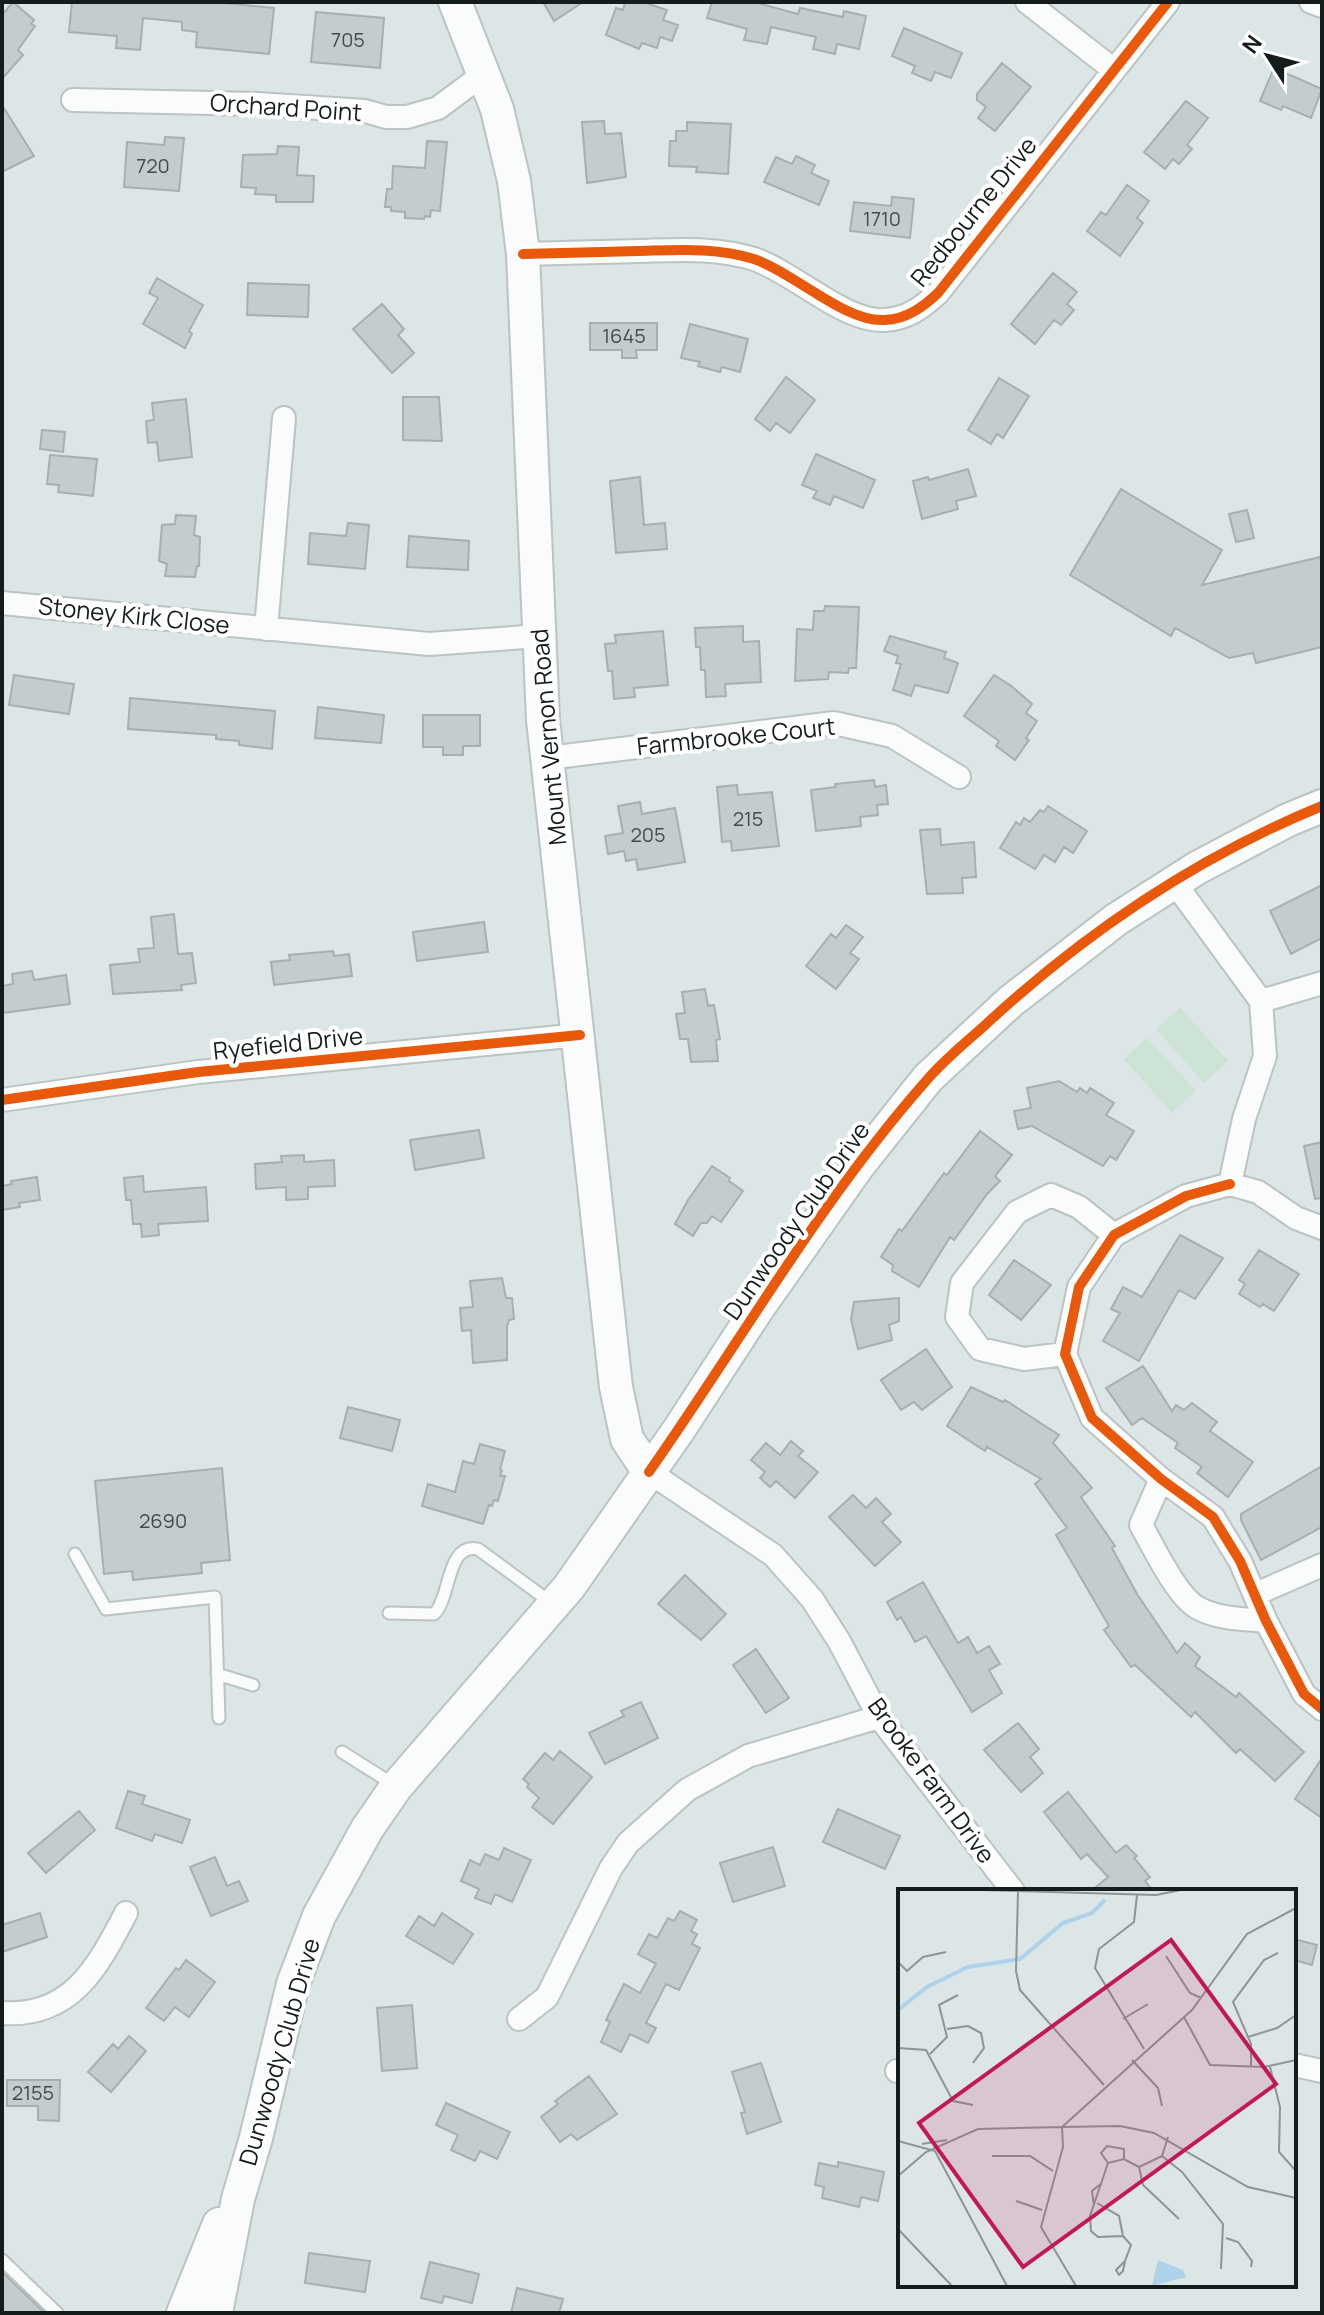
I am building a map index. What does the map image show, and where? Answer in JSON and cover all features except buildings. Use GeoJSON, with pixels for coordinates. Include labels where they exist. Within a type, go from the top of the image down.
{"type":"FeatureCollection","features":[{"type":"Feature","properties":{"kind":"main road","name":"Mount Vernon Road"},"geometry":{"type":"LineString","coordinates":[[455,2],[497,109],[514,181],[523,254],[548,758],[616,1387],[627,1439],[649,1472]]}},
{"type":"Feature","properties":{"kind":"main road","name":"Dunwoody Club Drive"},"geometry":{"type":"LineString","coordinates":[[216,2313],[238,2199],[293,1984],[319,1916],[367,1829],[396,1787],[554,1604],[649,1472],[849,1179],[928,1078],[1022,992],[1086,941],[1174,882],[1254,837],[1322,806]]}},
{"type":"Feature","properties":{"kind":"main road"},"geometry":{"type":"LineString","coordinates":[[183,2313],[219,2225],[238,2199]]}},
{"type":"Feature","properties":{"kind":"street"},"geometry":{"type":"LineString","coordinates":[[1027,2],[1114,70]]}},
{"type":"Feature","properties":{"kind":"street","name":"Redbourne Drive"},"geometry":{"type":"LineString","coordinates":[[523,254],[725,252],[778,269],[858,317],[884,320],[905,316],[923,307],[938,293],[1168,2]]}},
{"type":"Feature","properties":{"kind":"street"},"geometry":{"type":"LineString","coordinates":[[1311,2],[1322,6]]}},
{"type":"Feature","properties":{"kind":"street","name":"Orchard Point"},"geometry":{"type":"LineString","coordinates":[[73,100],[258,104],[407,117],[438,108],[485,73]]}},
{"type":"Feature","properties":{"kind":"street"},"geometry":{"type":"LineString","coordinates":[[266,629],[284,418]]}},
{"type":"Feature","properties":{"kind":"street","name":"Stoney Kirk Close"},"geometry":{"type":"LineString","coordinates":[[2,603],[429,644],[540,636]]}},
{"type":"Feature","properties":{"kind":"street","name":"Farmbrooke Court"},"geometry":{"type":"LineString","coordinates":[[548,758],[834,723],[892,736],[959,777]]}},
{"type":"Feature","properties":{"kind":"street"},"geometry":{"type":"LineString","coordinates":[[1174,882],[1261,1001],[1265,1056],[1244,1119],[1230,1184]]}},
{"type":"Feature","properties":{"kind":"street"},"geometry":{"type":"LineString","coordinates":[[1261,1001],[1322,983]]}},
{"type":"Feature","properties":{"kind":"street","name":"Ryefield Drive"},"geometry":{"type":"LineString","coordinates":[[2,1100],[198,1072],[580,1035]]}},
{"type":"Feature","properties":{"kind":"street"},"geometry":{"type":"LineString","coordinates":[[1322,1228],[1296,1218],[1258,1192],[1230,1184],[1186,1196],[1114,1235],[1079,1287],[1065,1354],[1092,1418],[1161,1479],[1213,1517],[1240,1561],[1266,1621],[1304,1694],[1322,1709]]}},
{"type":"Feature","properties":{"kind":"street"},"geometry":{"type":"LineString","coordinates":[[1065,1354],[1024,1359],[980,1349],[957,1317],[962,1283],[1017,1212],[1051,1195],[1079,1207],[1114,1235]]}},
{"type":"Feature","properties":{"kind":"street","name":"Brooke Farm Drive"},"geometry":{"type":"LineString","coordinates":[[649,1472],[773,1555],[812,1599],[839,1641],[879,1717],[1011,1889]]}},
{"type":"Feature","properties":{"kind":"street"},"geometry":{"type":"LineString","coordinates":[[1161,1479],[1141,1525],[1167,1572],[1195,1607],[1221,1616],[1266,1621]]}},
{"type":"Feature","properties":{"kind":"street"},"geometry":{"type":"LineString","coordinates":[[1256,1594],[1322,1565]]}},
{"type":"Feature","properties":{"kind":"street"},"geometry":{"type":"LineString","coordinates":[[519,2019],[547,1997],[611,1868],[628,1843],[687,1790],[748,1756],[879,1717]]}},
{"type":"Feature","properties":{"kind":"street"},"geometry":{"type":"LineString","coordinates":[[2,2013],[17,2014],[50,2006],[80,1988],[99,1964],[126,1913]]}},
{"type":"Feature","properties":{"kind":"street"},"geometry":{"type":"LineString","coordinates":[[1296,2065],[1322,2071]]}},
{"type":"Feature","properties":{"kind":"lane"},"geometry":{"type":"LineString","coordinates":[[389,1613],[434,1614],[442,1603],[453,1563],[464,1550],[471,1547],[554,1604]]}},
{"type":"Feature","properties":{"kind":"lane"},"geometry":{"type":"LineString","coordinates":[[75,1554],[106,1609],[215,1597],[219,1718]]}},
{"type":"Feature","properties":{"kind":"lane"},"geometry":{"type":"LineString","coordinates":[[217,1674],[253,1685]]}},
{"type":"Feature","properties":{"kind":"lane"},"geometry":{"type":"LineString","coordinates":[[342,1752],[396,1787]]}},
{"type":"Feature","properties":{"kind":"lane"},"geometry":{"type":"LineString","coordinates":[[2,2260],[57,2313]]}},
{"type":"Feature","properties":{"kind":"green space"},"geometry":{"type":"Polygon","coordinates":[[[1180,1008],[1228,1061],[1204,1083],[1156,1029],[1180,1008]]]}},
{"type":"Feature","properties":{"kind":"green space"},"geometry":{"type":"Polygon","coordinates":[[[1147,1038],[1196,1091],[1172,1113],[1124,1059],[1147,1038]]]}},
{"type":"Feature","properties":{"kind":"cycle path"},"geometry":{"type":"LineString","coordinates":[[523,254],[682,250],[725,253],[770,266],[853,314],[885,320],[907,315],[938,293],[1168,2]]}},
{"type":"Feature","properties":{"kind":"cycle path"},"geometry":{"type":"LineString","coordinates":[[649,1472],[851,1174],[939,1067],[1060,961],[1143,901],[1230,849],[1322,806]]}},
{"type":"Feature","properties":{"kind":"cycle path"},"geometry":{"type":"LineString","coordinates":[[2,1100],[198,1072],[580,1035]]}},
{"type":"Feature","properties":{"kind":"cycle path"},"geometry":{"type":"LineString","coordinates":[[1230,1184],[1186,1196],[1114,1235],[1079,1287],[1065,1354],[1092,1418],[1161,1479],[1213,1517],[1240,1561],[1266,1621],[1304,1694],[1322,1709]]}}]}
